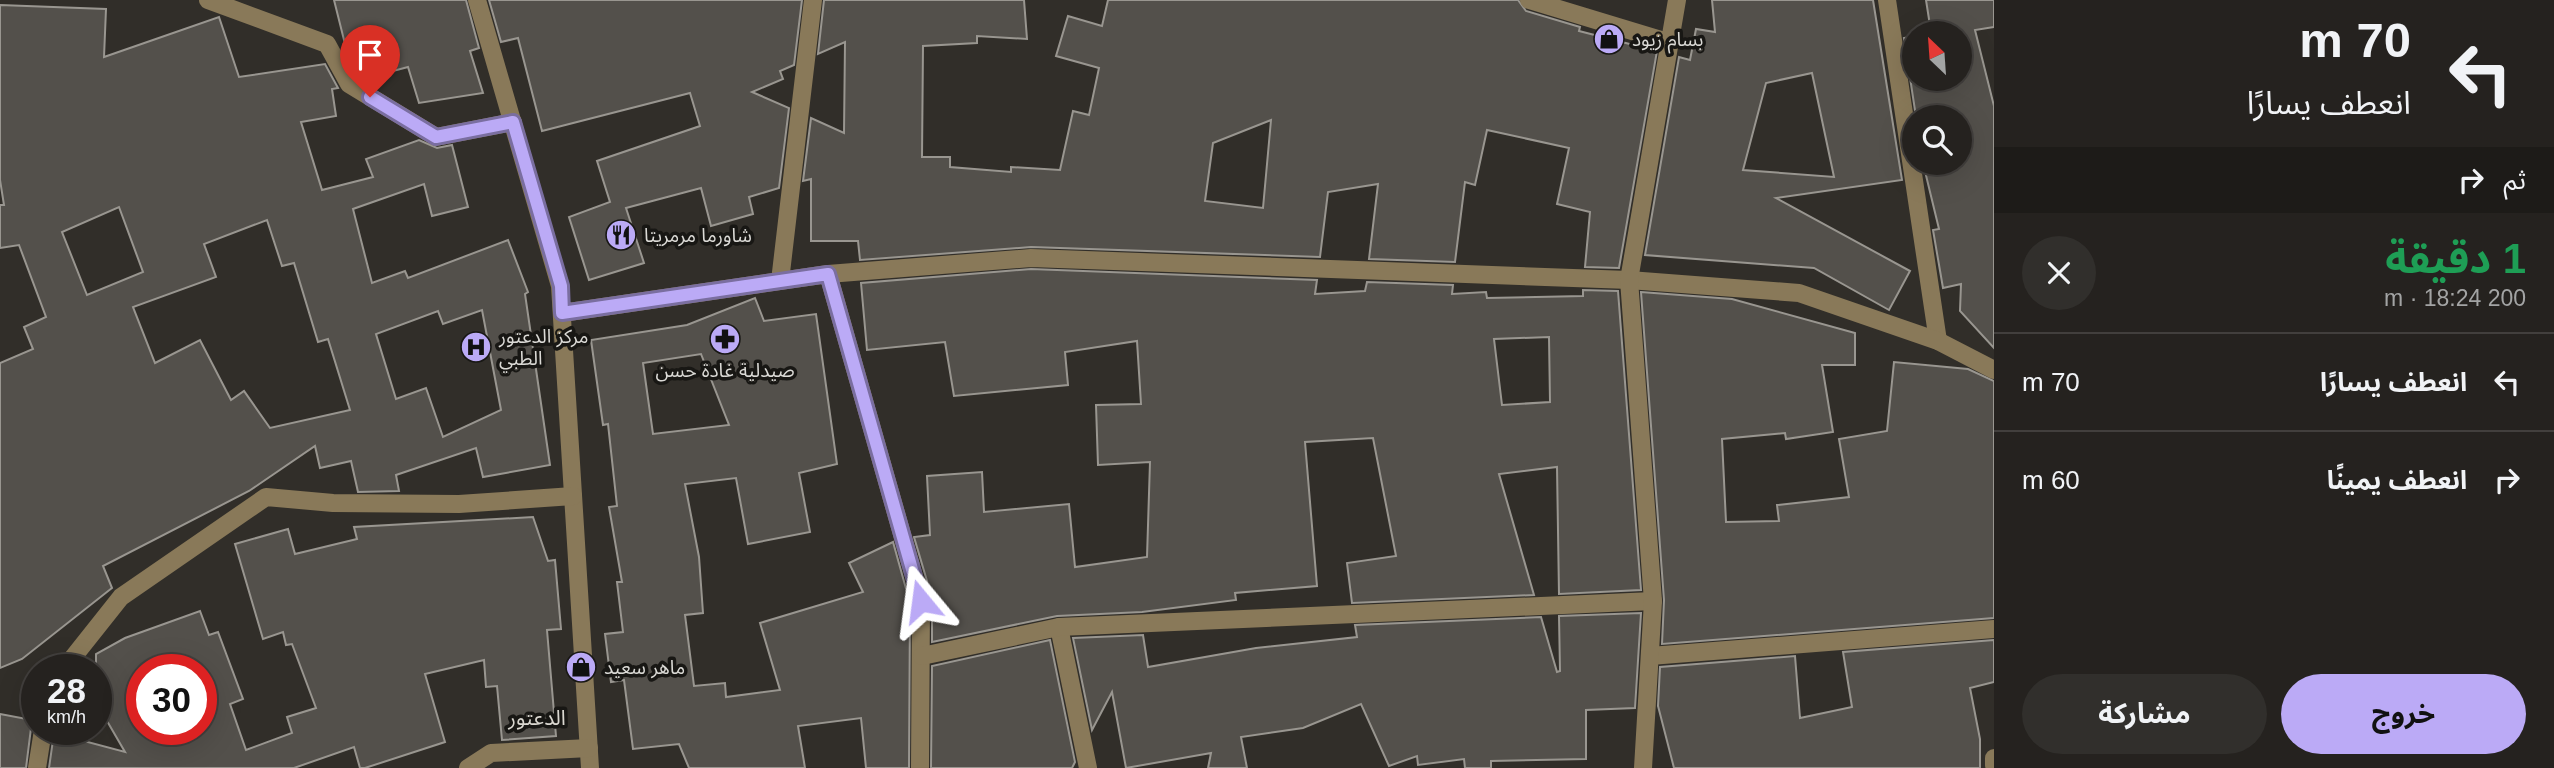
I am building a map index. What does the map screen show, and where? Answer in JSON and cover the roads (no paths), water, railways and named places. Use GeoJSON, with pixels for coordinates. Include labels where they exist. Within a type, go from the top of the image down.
{"type":"FeatureCollection","features":[{"type":"Feature","properties":{"kind":"street"},"geometry":{"type":"LineString","coordinates":[[208,0],[327,44],[349,84],[436,137],[513,122]]}},
{"type":"Feature","properties":{"kind":"street"},"geometry":{"type":"LineString","coordinates":[[477,0],[561,286],[590,768]]}},
{"type":"Feature","properties":{"kind":"street"},"geometry":{"type":"LineString","coordinates":[[780,281],[813,0]]}},
{"type":"Feature","properties":{"kind":"street"},"geometry":{"type":"LineString","coordinates":[[1529,0],[1668,42]]}},
{"type":"Feature","properties":{"kind":"street"},"geometry":{"type":"LineString","coordinates":[[1643,768],[1653,601],[1629,280],[1677,0]]}},
{"type":"Feature","properties":{"kind":"street"},"geometry":{"type":"LineString","coordinates":[[1887,0],[1938,341]]}},
{"type":"Feature","properties":{"kind":"street"},"geometry":{"type":"LineString","coordinates":[[562,313],[828,274],[1031,258],[1629,280],[1799,293],[1938,341],[1994,370]]}},
{"type":"Feature","properties":{"kind":"street"},"geometry":{"type":"LineString","coordinates":[[828,274],[921,601],[920,768]]}},
{"type":"Feature","properties":{"kind":"street"},"geometry":{"type":"LineString","coordinates":[[76,654],[121,597],[265,497],[333,503],[459,504],[573,496]]}},
{"type":"Feature","properties":{"kind":"street"},"geometry":{"type":"LineString","coordinates":[[922,656],[1059,626],[1653,601]]}},
{"type":"Feature","properties":{"kind":"street"},"geometry":{"type":"LineString","coordinates":[[1059,626],[1088,768]]}},
{"type":"Feature","properties":{"kind":"street"},"geometry":{"type":"LineString","coordinates":[[1650,656],[1994,629]]}},
{"type":"Feature","properties":{"kind":"street"},"geometry":{"type":"LineString","coordinates":[[37,768],[41,745]]}},
{"type":"Feature","properties":{"kind":"street"},"geometry":{"type":"LineString","coordinates":[[468,768],[492,753],[589,748]]}},
{"type":"Feature","properties":{"kind":"street"},"geometry":{"type":"LineString","coordinates":[[1994,758],[1994,765]]}},
{"type":"Feature","properties":{"kind":"place","name":"بسام زيود"},"geometry":{"type":"Point","coordinates":[1609,39]}},
{"type":"Feature","properties":{"kind":"place","name":"شاورما مرمريتا"},"geometry":{"type":"Point","coordinates":[621,235]}},
{"type":"Feature","properties":{"kind":"place","name":"صيدلية غادة حسن"},"geometry":{"type":"Point","coordinates":[725,339]}},
{"type":"Feature","properties":{"kind":"place","name":"مركز الدعتور الطبي"},"geometry":{"type":"Point","coordinates":[476,347]}},
{"type":"Feature","properties":{"kind":"place","name":"ماهر سعيد"},"geometry":{"type":"Point","coordinates":[581,667]}},
{"type":"Feature","properties":{"kind":"district","name":"الدعتور"},"geometry":{"type":"Point","coordinates":[537,718]}}]}
